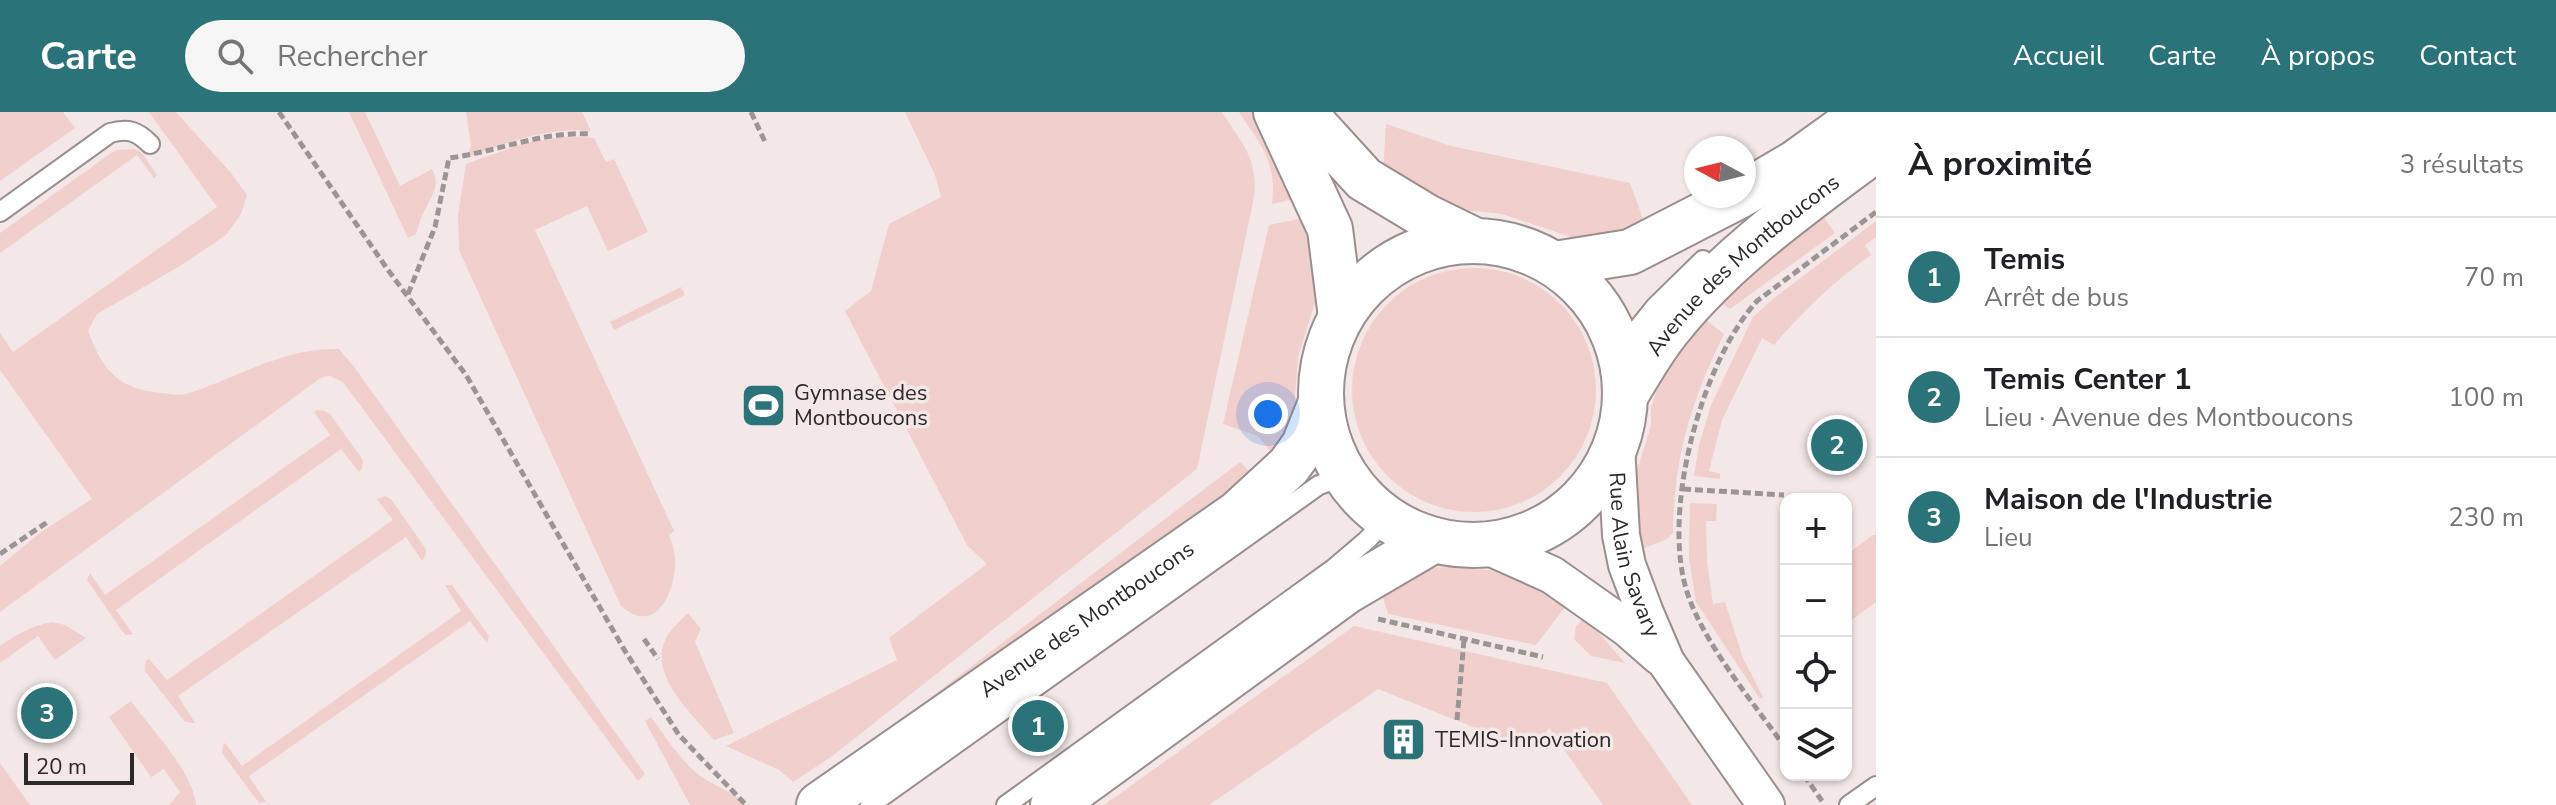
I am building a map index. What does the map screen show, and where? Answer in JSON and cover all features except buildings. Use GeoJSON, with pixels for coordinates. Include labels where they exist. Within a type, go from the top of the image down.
{"type":"FeatureCollection","features":[{"type":"Feature","properties":{"kind":"street"},"geometry":{"type":"LineString","coordinates":[[1276,112],[1330,229],[1341,317]]}},
{"type":"Feature","properties":{"kind":"street"},"geometry":{"type":"LineString","coordinates":[[1303,112],[1364,179],[1427,217],[1474,240]]}},
{"type":"Feature","properties":{"kind":"street","name":"Avenue des Montboucons"},"geometry":{"type":"LineString","coordinates":[[1756,187],[1866,112]]}},
{"type":"Feature","properties":{"kind":"street","name":"Avenue des Montboucons"},"geometry":{"type":"LineString","coordinates":[[1625,396],[1649,356],[1697,296],[1758,239],[1876,149]]}},
{"type":"Feature","properties":{"kind":"street","name":"Avenue des Montboucons"},"geometry":{"type":"LineString","coordinates":[[1555,264],[1630,252],[1716,208]]}},
{"type":"Feature","properties":{"kind":"street"},"geometry":{"type":"LineString","coordinates":[[1474,240],[1522,248],[1555,264],[1577,281],[1610,326],[1619,352],[1625,396],[1616,445],[1592,486],[1559,519],[1516,539],[1485,545],[1434,540],[1410,532],[1369,504],[1345,476],[1328,441],[1321,402],[1325,358],[1350,302],[1375,276],[1405,256],[1439,244],[1474,240]]}},
{"type":"Feature","properties":{"kind":"street","name":"Avenue des Montboucons"},"geometry":{"type":"LineString","coordinates":[[819,805],[1238,513],[1289,466],[1304,445],[1321,402]]}},
{"type":"Feature","properties":{"kind":"street","name":"Rue Alain Savary"},"geometry":{"type":"LineString","coordinates":[[1616,445],[1621,535],[1627,565],[1666,662],[1766,805]]}},
{"type":"Feature","properties":{"kind":"street"},"geometry":{"type":"LineString","coordinates":[[1053,805],[1347,591],[1434,540]]}},
{"type":"Feature","properties":{"kind":"street","name":"Rue Alain Savary"},"geometry":{"type":"LineString","coordinates":[[1485,545],[1552,575],[1627,628],[1666,662]]}},
{"type":"Feature","properties":{"kind":"lane"},"geometry":{"type":"LineString","coordinates":[[1800,183],[1876,127]]}},
{"type":"Feature","properties":{"kind":"lane"},"geometry":{"type":"LineString","coordinates":[[0,212],[110,133],[125,129],[139,134],[150,144]]}},
{"type":"Feature","properties":{"kind":"lane"},"geometry":{"type":"LineString","coordinates":[[1619,352],[1656,306],[1721,244]]}},
{"type":"Feature","properties":{"kind":"lane"},"geometry":{"type":"LineString","coordinates":[[870,805],[1319,485],[1345,476]]}},
{"type":"Feature","properties":{"kind":"lane"},"geometry":{"type":"LineString","coordinates":[[1006,805],[1333,569],[1387,519]]}},
{"type":"Feature","properties":{"kind":"lane"},"geometry":{"type":"LineString","coordinates":[[1849,805],[1876,786]]}},
{"type":"Feature","properties":{"kind":"path"},"geometry":{"type":"LineString","coordinates":[[279,112],[388,270],[466,375],[625,651],[679,735],[746,805]]}},
{"type":"Feature","properties":{"kind":"path"},"geometry":{"type":"LineString","coordinates":[[751,112],[766,144]]}},
{"type":"Feature","properties":{"kind":"path"},"geometry":{"type":"LineString","coordinates":[[408,294],[435,227],[449,158],[482,154],[549,135],[591,134]]}},
{"type":"Feature","properties":{"kind":"path"},"geometry":{"type":"LineString","coordinates":[[1780,740],[1701,626],[1687,592],[1680,549],[1683,489],[1697,419],[1718,366],[1747,313],[1757,301],[1876,212]]}},
{"type":"Feature","properties":{"kind":"path"},"geometry":{"type":"LineString","coordinates":[[1683,489],[1780,495]]}},
{"type":"Feature","properties":{"kind":"path"},"geometry":{"type":"LineString","coordinates":[[0,554],[49,521]]}},
{"type":"Feature","properties":{"kind":"path"},"geometry":{"type":"LineString","coordinates":[[1365,615],[1543,657]]}},
{"type":"Feature","properties":{"kind":"path"},"geometry":{"type":"LineString","coordinates":[[644,639],[658,659]]}},
{"type":"Feature","properties":{"kind":"path"},"geometry":{"type":"LineString","coordinates":[[1457,720],[1464,640]]}},
{"type":"Feature","properties":{"kind":"path"},"geometry":{"type":"LineString","coordinates":[[1808,781],[1825,805]]}},
{"type":"Feature","properties":{"kind":"shaded area"},"geometry":{"type":"Polygon","coordinates":[[[0,112],[63,112],[75,128],[0,181],[0,112]]]}},
{"type":"Feature","properties":{"kind":"shaded area"},"geometry":{"type":"Polygon","coordinates":[[[149,112],[176,112],[247,195],[241,214],[226,235],[180,266],[97,314],[88,331],[106,367],[114,376],[134,387],[180,395],[280,358],[339,349],[645,774],[638,781],[343,382],[330,376],[322,377],[0,612],[0,566],[41,532],[92,499],[0,370],[0,333],[13,352],[217,207],[149,112]]]}},
{"type":"Feature","properties":{"kind":"shaded area"},"geometry":{"type":"Polygon","coordinates":[[[349,112],[365,112],[400,186],[432,169],[435,187],[416,234],[408,238],[349,112]]]}},
{"type":"Feature","properties":{"kind":"shaded area"},"geometry":{"type":"Polygon","coordinates":[[[466,112],[582,112],[591,131],[544,134],[468,157],[471,145],[466,112]]]}},
{"type":"Feature","properties":{"kind":"shaded area"},"geometry":{"type":"Polygon","coordinates":[[[905,112],[1222,112],[1252,164],[1253,202],[1197,469],[831,757],[793,782],[779,770],[726,746],[897,660],[889,638],[987,564],[967,545],[845,311],[871,291],[889,224],[941,197],[935,175],[905,112]]]}},
{"type":"Feature","properties":{"kind":"shaded area"},"geometry":{"type":"Polygon","coordinates":[[[1239,112],[1255,112],[1303,197],[1272,204],[1270,165],[1239,112]]]}},
{"type":"Feature","properties":{"kind":"shaded area"},"geometry":{"type":"Polygon","coordinates":[[[1386,124],[1451,146],[1630,183],[1648,233],[1592,241],[1502,214],[1455,209],[1383,174],[1386,124]]]}},
{"type":"Feature","properties":{"kind":"shaded area"},"geometry":{"type":"Polygon","coordinates":[[[570,136],[594,138],[606,162],[614,159],[648,232],[608,251],[587,206],[535,230],[674,531],[669,535],[675,557],[672,585],[662,606],[644,616],[633,614],[621,606],[459,250],[458,215],[466,164],[525,143],[570,136]]]}},
{"type":"Feature","properties":{"kind":"shaded area"},"geometry":{"type":"Polygon","coordinates":[[[134,149],[142,153],[157,175],[154,178],[137,155],[0,253],[0,233],[111,153],[134,149]]]}},
{"type":"Feature","properties":{"kind":"shaded area"},"geometry":{"type":"Polygon","coordinates":[[[1815,205],[1835,233],[1730,309],[1716,299],[1815,205]]]}},
{"type":"Feature","properties":{"kind":"shaded area"},"geometry":{"type":"Polygon","coordinates":[[[1314,216],[1321,283],[1298,357],[1293,424],[1274,456],[1258,436],[1223,424],[1269,225],[1314,216]]]}},
{"type":"Feature","properties":{"kind":"shaded area"},"geometry":{"type":"Polygon","coordinates":[[[1876,221],[1876,237],[1865,245],[1871,255],[1820,297],[1774,345],[1762,338],[1722,420],[1709,471],[1720,474],[1720,479],[1694,476],[1711,405],[1753,317],[1876,221]]]}},
{"type":"Feature","properties":{"kind":"shaded area"},"geometry":{"type":"Polygon","coordinates":[[[1474,268],[1521,278],[1542,289],[1560,304],[1575,322],[1586,343],[1596,390],[1586,437],[1575,458],[1560,476],[1542,491],[1521,502],[1474,512],[1427,502],[1406,491],[1388,476],[1373,458],[1362,437],[1352,390],[1362,343],[1373,322],[1388,304],[1406,289],[1427,278],[1474,268]]]}},
{"type":"Feature","properties":{"kind":"shaded area"},"geometry":{"type":"Polygon","coordinates":[[[681,287],[685,295],[614,330],[610,322],[681,287]]]}},
{"type":"Feature","properties":{"kind":"shaded area"},"geometry":{"type":"Polygon","coordinates":[[[1700,315],[1724,334],[1702,383],[1686,430],[1677,479],[1673,533],[1667,539],[1637,551],[1635,476],[1651,426],[1651,408],[1663,370],[1700,315]]]}},
{"type":"Feature","properties":{"kind":"shaded area"},"geometry":{"type":"Polygon","coordinates":[[[314,412],[330,414],[363,460],[362,469],[359,472],[341,449],[116,610],[133,634],[126,635],[87,580],[90,573],[105,595],[330,435],[314,412]]]}},
{"type":"Feature","properties":{"kind":"shaded area"},"geometry":{"type":"Polygon","coordinates":[[[1240,462],[1256,478],[826,777],[1240,462]]]}},
{"type":"Feature","properties":{"kind":"shaded area"},"geometry":{"type":"Polygon","coordinates":[[[385,496],[391,499],[426,549],[422,561],[406,537],[178,696],[195,723],[185,722],[145,671],[146,660],[149,659],[167,680],[393,520],[377,499],[385,496]]]}},
{"type":"Feature","properties":{"kind":"shaded area"},"geometry":{"type":"Polygon","coordinates":[[[1690,503],[1717,504],[1716,521],[1706,521],[1707,562],[1713,604],[1725,602],[1743,658],[1763,697],[1760,699],[1696,602],[1689,558],[1690,503]]]}},
{"type":"Feature","properties":{"kind":"shaded area"},"geometry":{"type":"Polygon","coordinates":[[[1876,535],[1876,602],[1852,620],[1852,565],[1852,551],[1876,535]]]}},
{"type":"Feature","properties":{"kind":"shaded area"},"geometry":{"type":"Polygon","coordinates":[[[1425,568],[1501,571],[1569,602],[1536,645],[1388,614],[1379,584],[1425,568]]]}},
{"type":"Feature","properties":{"kind":"shaded area"},"geometry":{"type":"Polygon","coordinates":[[[445,585],[452,585],[489,636],[487,643],[470,621],[249,776],[266,802],[259,803],[222,753],[223,745],[225,743],[242,766],[461,611],[445,585]]]}},
{"type":"Feature","properties":{"kind":"shaded area"},"geometry":{"type":"Polygon","coordinates":[[[688,613],[701,629],[695,642],[734,733],[714,740],[673,690],[662,661],[663,646],[670,632],[688,613]]]}},
{"type":"Feature","properties":{"kind":"shaded area"},"geometry":{"type":"Polygon","coordinates":[[[1585,617],[1625,663],[1591,656],[1574,639],[1576,626],[1585,617]]]}},
{"type":"Feature","properties":{"kind":"shaded area"},"geometry":{"type":"Polygon","coordinates":[[[52,622],[65,625],[86,638],[55,660],[38,636],[0,663],[0,646],[24,631],[52,622]]]}},
{"type":"Feature","properties":{"kind":"shaded area"},"geometry":{"type":"Polygon","coordinates":[[[1354,626],[1607,683],[1692,805],[1603,805],[1549,728],[1533,751],[1378,689],[1209,805],[1104,805],[1354,626]]]}},
{"type":"Feature","properties":{"kind":"shaded area"},"geometry":{"type":"Polygon","coordinates":[[[131,701],[179,765],[196,805],[169,805],[180,792],[164,769],[151,777],[109,717],[131,701]]]}},
{"type":"Feature","properties":{"kind":"shaded area"},"geometry":{"type":"Polygon","coordinates":[[[651,717],[692,769],[746,805],[690,805],[645,721],[651,717]]]}},
{"type":"Feature","properties":{"kind":"shaded area"},"geometry":{"type":"Polygon","coordinates":[[[0,763],[30,805],[0,805],[0,763]]]}},
{"type":"Feature","properties":{"kind":"place","name":"Gymnase des Montboucons"},"geometry":{"type":"Point","coordinates":[763,405]}},
{"type":"Feature","properties":{"kind":"place","name":"Temis Center 1"},"geometry":{"type":"Point","coordinates":[1837,445]}},
{"type":"Feature","properties":{"kind":"place","name":"Maison de l'Industrie"},"geometry":{"type":"Point","coordinates":[47,713]}},
{"type":"Feature","properties":{"kind":"place","name":"Temis"},"geometry":{"type":"Point","coordinates":[1038,726]}},
{"type":"Feature","properties":{"kind":"place","name":"TEMIS-Innovation"},"geometry":{"type":"Point","coordinates":[1404,739]}}]}
